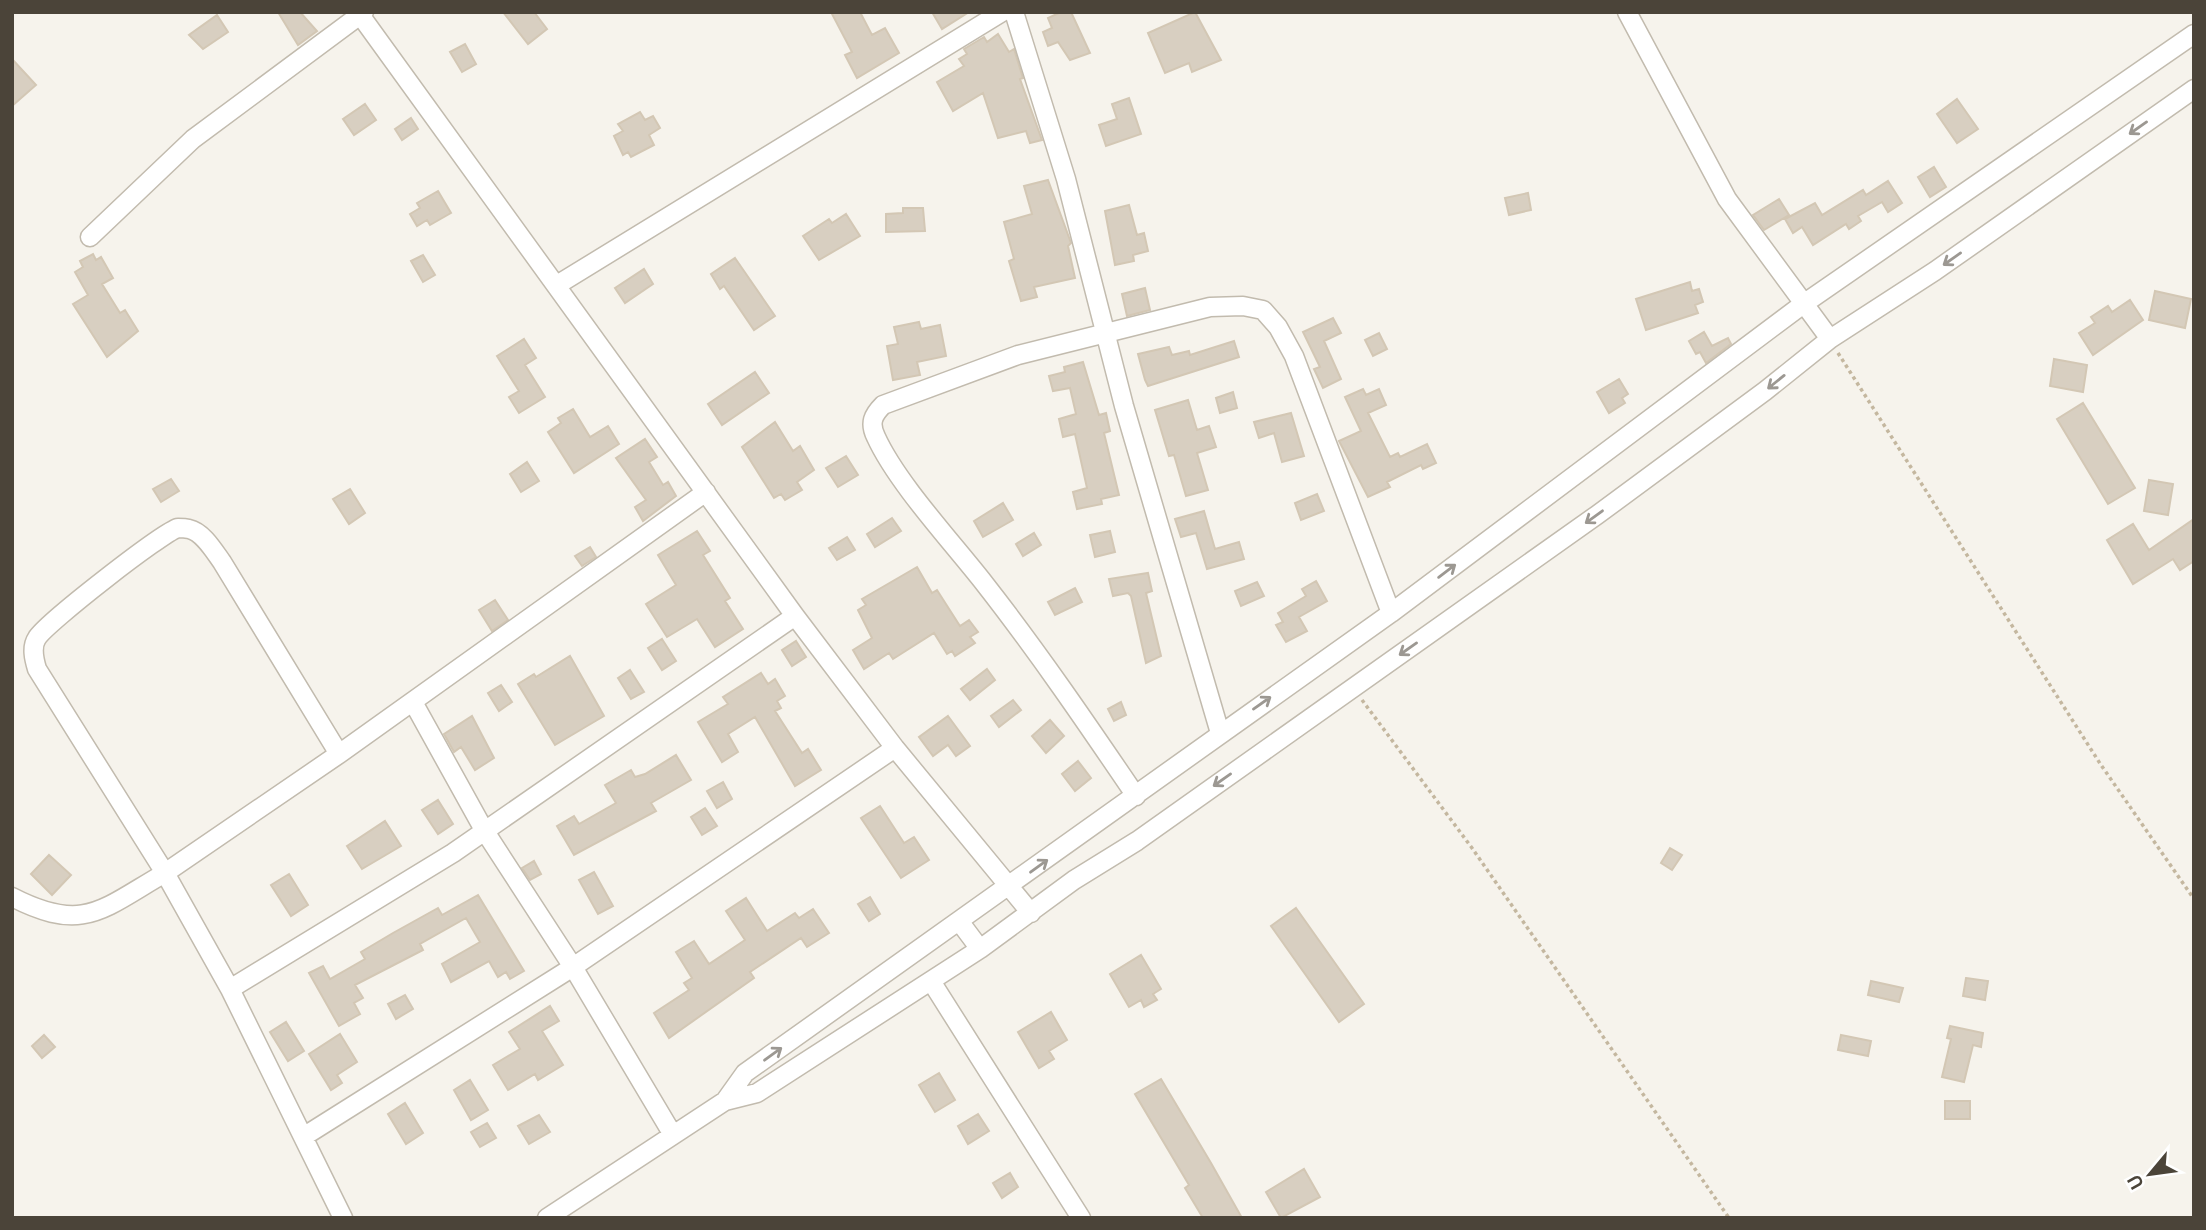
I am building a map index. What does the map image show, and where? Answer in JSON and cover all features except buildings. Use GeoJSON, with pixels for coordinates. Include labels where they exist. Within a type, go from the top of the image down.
{"type":"FeatureCollection","features":[{"type":"Feature","properties":{"kind":"street"},"geometry":{"type":"LineString","coordinates":[[557,285],[1002,12]]}},
{"type":"Feature","properties":{"kind":"street"},"geometry":{"type":"LineString","coordinates":[[1014,12],[1066,179],[1105,331],[1220,733]]}},
{"type":"Feature","properties":{"kind":"street"},"geometry":{"type":"LineString","coordinates":[[1627,12],[1727,199],[1829,339]]}},
{"type":"Feature","properties":{"kind":"street"},"geometry":{"type":"LineString","coordinates":[[90,237],[193,139],[361,13],[795,616],[895,748],[1031,913]]}},
{"type":"Feature","properties":{"kind":"street"},"geometry":{"type":"LineString","coordinates":[[725,1101],[745,1073],[1010,887],[1220,733],[1391,613],[1802,305],[2194,34]]}},
{"type":"Feature","properties":{"kind":"street"},"geometry":{"type":"LineString","coordinates":[[547,1218],[725,1101],[757,1093],[980,949],[1597,515],[1765,391],[1829,339],[1935,271],[2194,89]]}},
{"type":"Feature","properties":{"kind":"street"},"geometry":{"type":"LineString","coordinates":[[1136,796],[1034,646],[899,473],[876,438],[871,425],[875,414],[883,405],[1018,355],[1105,331],[1210,307],[1243,306],[1263,310],[1278,327],[1294,356],[1391,613]]}},
{"type":"Feature","properties":{"kind":"street"},"geometry":{"type":"LineString","coordinates":[[12,897],[40,912],[76,918],[94,914],[165,873],[339,754],[706,492]]}},
{"type":"Feature","properties":{"kind":"street"},"geometry":{"type":"LineString","coordinates":[[339,754],[205,540],[192,529],[177,528],[156,542],[55,619],[36,639],[32,654],[37,669],[165,873],[230,989],[343,1218]]}},
{"type":"Feature","properties":{"kind":"street"},"geometry":{"type":"LineString","coordinates":[[230,989],[453,853],[795,616]]}},
{"type":"Feature","properties":{"kind":"street"},"geometry":{"type":"LineString","coordinates":[[412,702],[484,830],[573,967],[673,1135]]}},
{"type":"Feature","properties":{"kind":"street"},"geometry":{"type":"LineString","coordinates":[[303,1137],[573,967],[895,748]]}},
{"type":"Feature","properties":{"kind":"street"},"geometry":{"type":"LineString","coordinates":[[959,921],[980,949]]}},
{"type":"Feature","properties":{"kind":"street"},"geometry":{"type":"LineString","coordinates":[[931,981],[1081,1218]]}},
{"type":"Feature","properties":{"kind":"path"},"geometry":{"type":"LineString","coordinates":[[1829,339],[2101,765],[2194,899]]}},
{"type":"Feature","properties":{"kind":"path"},"geometry":{"type":"LineString","coordinates":[[1353,687],[1472,848],[1729,1218]]}}]}
